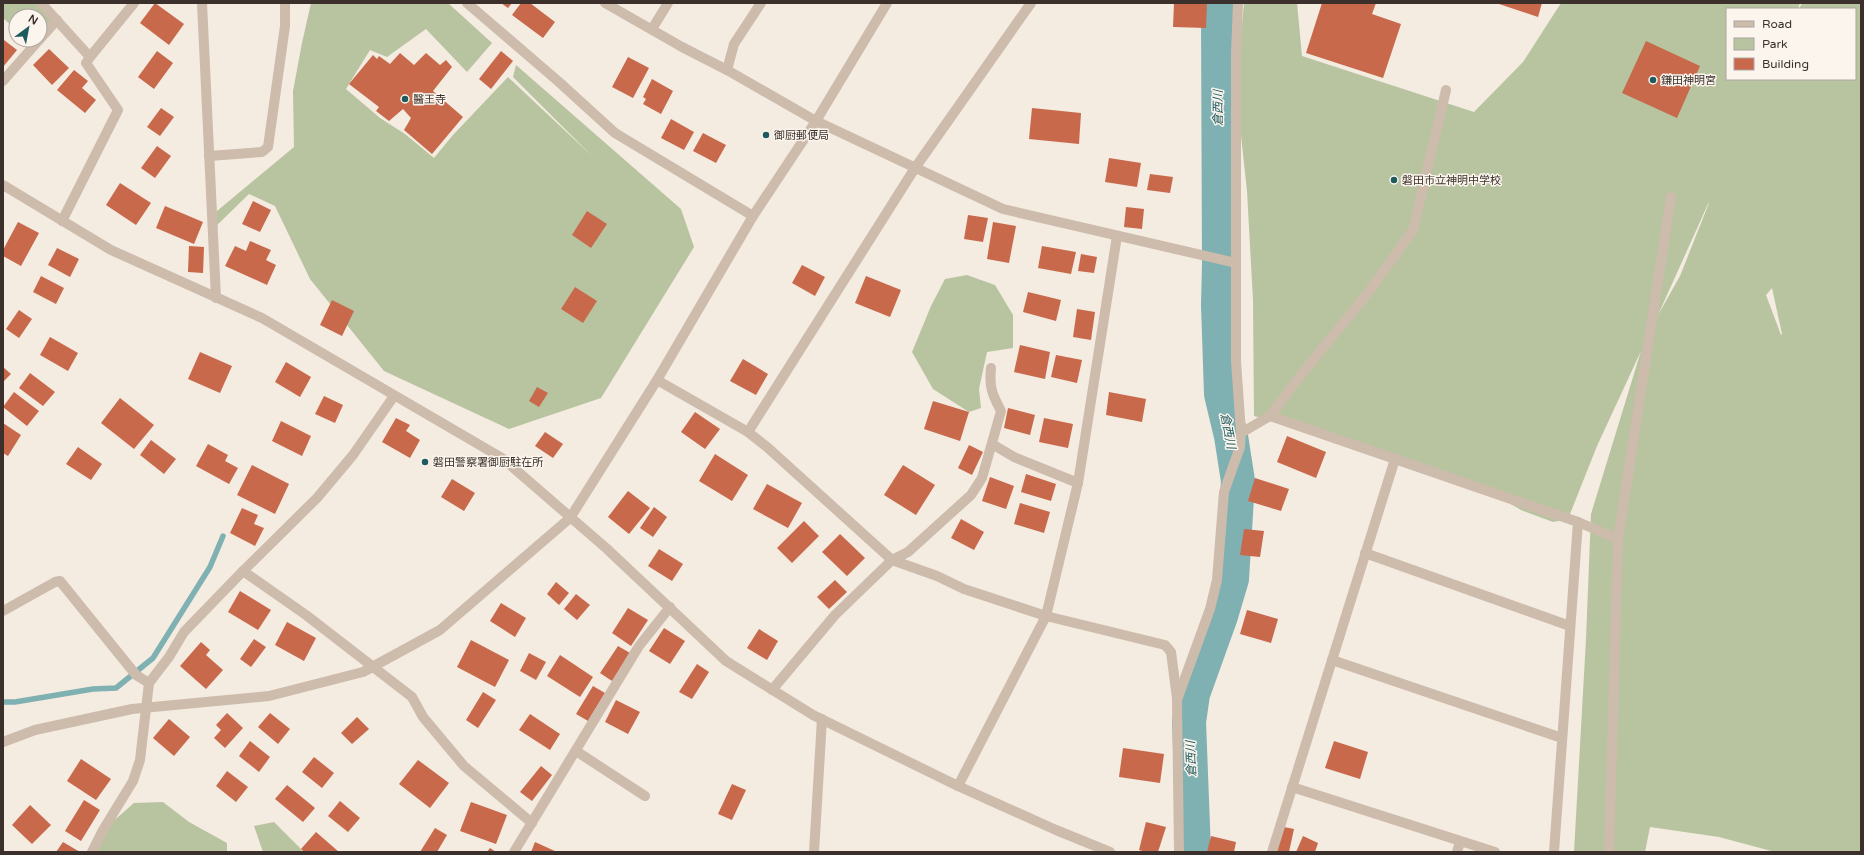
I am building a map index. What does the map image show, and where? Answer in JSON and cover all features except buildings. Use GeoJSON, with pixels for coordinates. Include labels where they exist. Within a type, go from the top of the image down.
{"type":"FeatureCollection","features":[{"type":"Feature","properties":{"kind":"street"},"geometry":{"type":"LineString","coordinates":[[41,3],[90,57]]}},
{"type":"Feature","properties":{"kind":"street"},"geometry":{"type":"LineString","coordinates":[[62,221],[118,110],[86,63],[134,3]]}},
{"type":"Feature","properties":{"kind":"street"},"geometry":{"type":"LineString","coordinates":[[202,3],[216,298]]}},
{"type":"Feature","properties":{"kind":"street"},"geometry":{"type":"LineString","coordinates":[[209,156],[262,152],[268,147],[286,26],[285,3]]}},
{"type":"Feature","properties":{"kind":"street"},"geometry":{"type":"LineString","coordinates":[[467,3],[559,82],[614,133],[754,216]]}},
{"type":"Feature","properties":{"kind":"street"},"geometry":{"type":"LineString","coordinates":[[605,3],[728,70],[816,121],[1003,209],[1236,263]]}},
{"type":"Feature","properties":{"kind":"street"},"geometry":{"type":"LineString","coordinates":[[652,29],[668,3]]}},
{"type":"Feature","properties":{"kind":"street"},"geometry":{"type":"LineString","coordinates":[[728,70],[734,44],[761,3]]}},
{"type":"Feature","properties":{"kind":"street"},"geometry":{"type":"LineString","coordinates":[[3,742],[36,730],[146,708],[269,696],[363,672],[440,630],[570,518],[656,380],[754,216],[816,121],[887,3]]}},
{"type":"Feature","properties":{"kind":"street"},"geometry":{"type":"LineString","coordinates":[[748,432],[915,168],[1031,3]]}},
{"type":"Feature","properties":{"kind":"street"},"geometry":{"type":"LineString","coordinates":[[1177,700],[1210,609],[1217,580],[1224,492],[1240,447],[1242,433],[1236,361],[1236,53],[1238,3]]}},
{"type":"Feature","properties":{"kind":"street"},"geometry":{"type":"LineString","coordinates":[[48,31],[57,20]]}},
{"type":"Feature","properties":{"kind":"street"},"geometry":{"type":"LineString","coordinates":[[3,81],[33,48]]}},
{"type":"Feature","properties":{"kind":"street"},"geometry":{"type":"LineString","coordinates":[[1242,433],[1270,416],[1300,376],[1367,294],[1413,230],[1446,90]]}},
{"type":"Feature","properties":{"kind":"street"},"geometry":{"type":"LineString","coordinates":[[3,185],[111,250],[262,318],[502,458],[606,548],[726,661],[772,690],[822,719],[1087,848],[1110,852]]}},
{"type":"Feature","properties":{"kind":"street"},"geometry":{"type":"LineString","coordinates":[[1609,852],[1618,539],[1671,197]]}},
{"type":"Feature","properties":{"kind":"street"},"geometry":{"type":"LineString","coordinates":[[958,786],[1046,616],[1078,484],[1117,236]]}},
{"type":"Feature","properties":{"kind":"street"},"geometry":{"type":"LineString","coordinates":[[772,690],[835,615],[892,560],[908,552],[971,494],[982,478],[1001,411],[992,395],[989,383],[991,368]]}},
{"type":"Feature","properties":{"kind":"street"},"geometry":{"type":"LineString","coordinates":[[656,380],[748,432],[768,448],[892,560],[937,576],[964,589],[1046,616],[1164,645],[1171,652],[1177,700],[1179,852]]}},
{"type":"Feature","properties":{"kind":"street"},"geometry":{"type":"LineString","coordinates":[[92,852],[103,830],[133,781],[140,760],[149,683],[184,632],[242,571],[278,538],[317,498],[353,455],[394,396]]}},
{"type":"Feature","properties":{"kind":"street"},"geometry":{"type":"LineString","coordinates":[[1270,416],[1578,522],[1618,539]]}},
{"type":"Feature","properties":{"kind":"street"},"geometry":{"type":"LineString","coordinates":[[992,444],[1014,457],[1078,484]]}},
{"type":"Feature","properties":{"kind":"street"},"geometry":{"type":"LineString","coordinates":[[1272,852],[1395,459]]}},
{"type":"Feature","properties":{"kind":"street"},"geometry":{"type":"LineString","coordinates":[[1554,852],[1578,522]]}},
{"type":"Feature","properties":{"kind":"street"},"geometry":{"type":"LineString","coordinates":[[1365,553],[1570,626]]}},
{"type":"Feature","properties":{"kind":"street"},"geometry":{"type":"LineString","coordinates":[[242,571],[266,586],[373,666],[412,698],[423,717],[464,766],[532,822]]}},
{"type":"Feature","properties":{"kind":"street"},"geometry":{"type":"LineString","coordinates":[[3,611],[55,582],[60,581],[136,674],[149,683]]}},
{"type":"Feature","properties":{"kind":"street"},"geometry":{"type":"LineString","coordinates":[[514,852],[639,646],[670,607]]}},
{"type":"Feature","properties":{"kind":"street"},"geometry":{"type":"LineString","coordinates":[[1332,660],[1562,738]]}},
{"type":"Feature","properties":{"kind":"street"},"geometry":{"type":"LineString","coordinates":[[814,852],[822,719]]}},
{"type":"Feature","properties":{"kind":"street"},"geometry":{"type":"LineString","coordinates":[[576,751],[644,796]]}},
{"type":"Feature","properties":{"kind":"street"},"geometry":{"type":"LineString","coordinates":[[1292,787],[1458,847],[1495,852]]}},
{"type":"Feature","properties":{"kind":"green space"},"geometry":{"type":"Polygon","coordinates":[[[3,3],[41,3],[46,8],[8,8],[8,23],[3,18],[3,3]]]}},
{"type":"Feature","properties":{"kind":"green space"},"geometry":{"type":"Polygon","coordinates":[[[311,3],[448,3],[492,43],[467,72],[426,29],[387,57],[370,50],[346,89],[380,118],[405,134],[434,158],[453,135],[508,77],[592,156],[513,77],[516,65],[681,209],[694,247],[601,398],[509,429],[384,371],[310,279],[275,206],[249,194],[213,229],[217,211],[294,147],[293,91],[311,3]]]}},
{"type":"Feature","properties":{"kind":"green space"},"geometry":{"type":"Polygon","coordinates":[[[1244,3],[1297,3],[1302,56],[1474,112],[1523,62],[1561,3],[1800,3],[1798,8],[1726,8],[1726,80],[1856,80],[1856,8],[1800,8],[1802,3],[1861,3],[1861,852],[1775,852],[1719,837],[1650,827],[1645,852],[1574,852],[1586,639],[1591,514],[1641,351],[1597,446],[1568,519],[1553,522],[1521,510],[1492,493],[1357,446],[1254,416],[1253,300],[1247,191],[1236,89],[1244,3]],[[1709,203],[1658,315],[1680,276],[1709,203]],[[1772,288],[1766,295],[1781,335],[1772,288]]]}},
{"type":"Feature","properties":{"kind":"green space"},"geometry":{"type":"Polygon","coordinates":[[[48,10],[57,20],[48,30],[48,10]]]}},
{"type":"Feature","properties":{"kind":"green space"},"geometry":{"type":"Polygon","coordinates":[[[967,275],[995,285],[1013,315],[1013,348],[987,352],[979,389],[981,408],[969,412],[933,389],[912,352],[931,306],[945,279],[967,275]]]}},
{"type":"Feature","properties":{"kind":"green space"},"geometry":{"type":"Polygon","coordinates":[[[163,802],[189,822],[227,843],[227,852],[91,852],[103,830],[134,803],[163,802]]]}},
{"type":"Feature","properties":{"kind":"green space"},"geometry":{"type":"Polygon","coordinates":[[[274,822],[301,849],[302,852],[263,852],[254,826],[274,822]]]}},
{"type":"Feature","properties":{"kind":"waterway","name":"倉西川"},"geometry":{"type":"LineString","coordinates":[[1194,852],[1189,722],[1193,694],[1221,616],[1232,579],[1238,481],[1231,436],[1221,394],[1218,305],[1218,14],[1216,3]]}},
{"type":"Feature","properties":{"kind":"waterway"},"geometry":{"type":"LineString","coordinates":[[3,702],[15,702],[93,689],[116,688],[153,658],[210,567],[223,536]]}},
{"type":"Feature","properties":{"kind":"place","name":"鎌田神明宮"},"geometry":{"type":"Point","coordinates":[1653,80]}},
{"type":"Feature","properties":{"kind":"place","name":"醫王寺"},"geometry":{"type":"Point","coordinates":[405,99]}},
{"type":"Feature","properties":{"kind":"place","name":"御厨郵便局"},"geometry":{"type":"Point","coordinates":[766,135]}},
{"type":"Feature","properties":{"kind":"place","name":"磐田市立神明中学校"},"geometry":{"type":"Point","coordinates":[1394,180]}},
{"type":"Feature","properties":{"kind":"place","name":"磐田警察署御厨駐在所"},"geometry":{"type":"Point","coordinates":[425,462]}}]}
